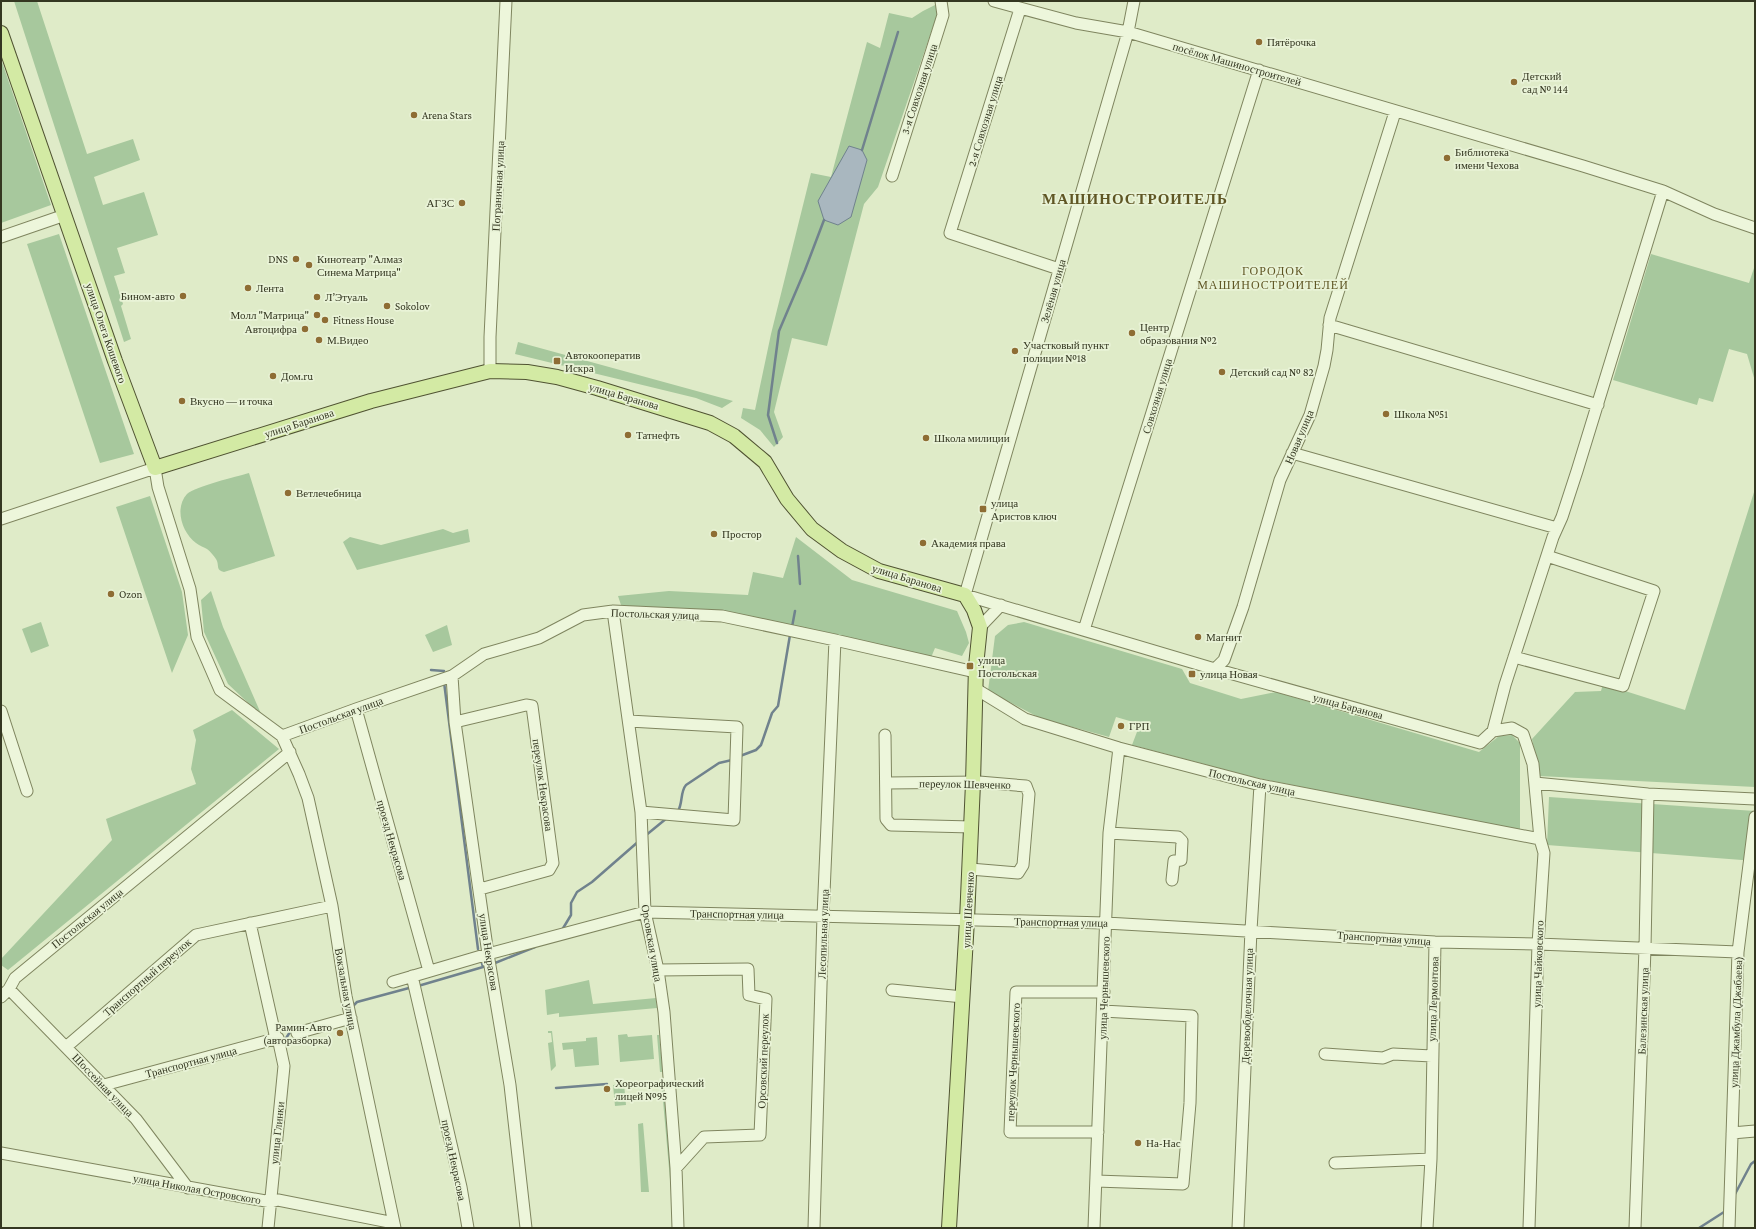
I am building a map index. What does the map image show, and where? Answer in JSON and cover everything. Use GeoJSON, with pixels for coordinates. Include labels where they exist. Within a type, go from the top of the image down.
{"type":"FeatureCollection","features":[{"type":"Feature","properties":{"kind":"main road","name":"улица Олега Кошевого"},"geometry":{"type":"LineString","coordinates":[[1,33],[115,361],[154,468]]}},
{"type":"Feature","properties":{"kind":"main road","name":"улица Баранова"},"geometry":{"type":"LineString","coordinates":[[154,468],[371,401],[490,371],[527,372],[557,377],[662,407],[710,423],[734,436],[765,462],[787,499],[812,529],[842,551],[879,571],[965,595]]}},
{"type":"Feature","properties":{"kind":"main road","name":"улица Шевченко"},"geometry":{"type":"LineString","coordinates":[[949,1228],[970,869],[976,672],[980,627],[974,610],[965,595]]}},
{"type":"Feature","properties":{"kind":"street","name":"Пограничная улица"},"geometry":{"type":"LineString","coordinates":[[490,371],[490,337],[506,1]]}},
{"type":"Feature","properties":{"kind":"street","name":"3-я Совхозная улица"},"geometry":{"type":"LineString","coordinates":[[892,176],[943,15],[941,1]]}},
{"type":"Feature","properties":{"kind":"street","name":"посёлок Машиностроителей"},"geometry":{"type":"LineString","coordinates":[[994,1],[1076,23],[1128,32],[1582,166],[1664,191],[1714,214],[1755,228]]}},
{"type":"Feature","properties":{"kind":"street","name":"Зелёная улица"},"geometry":{"type":"LineString","coordinates":[[965,595],[1128,32],[1134,1]]}},
{"type":"Feature","properties":{"kind":"street","name":"2-я Совхозная улица"},"geometry":{"type":"LineString","coordinates":[[1020,9],[950,233],[1060,269]]}},
{"type":"Feature","properties":{"kind":"street","name":"Совхозная улица"},"geometry":{"type":"LineString","coordinates":[[1084,630],[1259,70]]}},
{"type":"Feature","properties":{"kind":"street","name":"Новая улица"},"geometry":{"type":"LineString","coordinates":[[1215,668],[1224,660],[1243,607],[1280,480],[1310,415],[1324,366],[1329,325],[1395,112]]}},
{"type":"Feature","properties":{"kind":"street"},"geometry":{"type":"LineString","coordinates":[[1493,731],[1514,657],[1547,556],[1564,511],[1664,191]]}},
{"type":"Feature","properties":{"kind":"street"},"geometry":{"type":"LineString","coordinates":[[1,237],[65,215]]}},
{"type":"Feature","properties":{"kind":"street"},"geometry":{"type":"LineString","coordinates":[[1329,325],[1598,405]]}},
{"type":"Feature","properties":{"kind":"street"},"geometry":{"type":"LineString","coordinates":[[1292,453],[1557,528]]}},
{"type":"Feature","properties":{"kind":"street","name":"улица Баранова"},"geometry":{"type":"LineString","coordinates":[[1,519],[154,468]]}},
{"type":"Feature","properties":{"kind":"street","name":"улица Олега Кошевого"},"geometry":{"type":"LineString","coordinates":[[154,468],[158,487],[190,589],[198,637],[220,690],[282,736]]}},
{"type":"Feature","properties":{"kind":"street"},"geometry":{"type":"LineString","coordinates":[[1514,657],[1623,686],[1654,590],[1547,556]]}},
{"type":"Feature","properties":{"kind":"street","name":"улица Баранова"},"geometry":{"type":"LineString","coordinates":[[965,595],[1195,664],[1215,668],[1480,743],[1493,731]]}},
{"type":"Feature","properties":{"kind":"street"},"geometry":{"type":"LineString","coordinates":[[980,627],[1002,605]]}},
{"type":"Feature","properties":{"kind":"street","name":"Постольская улица"},"geometry":{"type":"LineString","coordinates":[[282,736],[452,676],[484,654],[539,638],[583,615],[614,611],[722,616],[976,672]]}},
{"type":"Feature","properties":{"kind":"street","name":"Орсовская улица"},"geometry":{"type":"LineString","coordinates":[[614,611],[641,812],[645,912],[658,970],[664,1012],[676,1168],[678,1228]]}},
{"type":"Feature","properties":{"kind":"street","name":"Лесопильная улица"},"geometry":{"type":"LineString","coordinates":[[814,1228],[823,916],[835,640]]}},
{"type":"Feature","properties":{"kind":"street","name":"улица Некрасова"},"geometry":{"type":"LineString","coordinates":[[452,676],[455,722],[480,889],[488,954],[510,1085],[526,1228]]}},
{"type":"Feature","properties":{"kind":"street","name":"Постольская улица"},"geometry":{"type":"LineString","coordinates":[[976,689],[1025,719],[1119,748],[1260,785],[1540,839]]}},
{"type":"Feature","properties":{"kind":"street","name":"переулок Некрасова"},"geometry":{"type":"LineString","coordinates":[[455,722],[526,705],[532,706],[553,863],[549,870],[480,889]]}},
{"type":"Feature","properties":{"kind":"street","name":"проезд Некрасова"},"geometry":{"type":"LineString","coordinates":[[356,709],[429,971]]}},
{"type":"Feature","properties":{"kind":"street"},"geometry":{"type":"LineString","coordinates":[[1,712],[27,791]]}},
{"type":"Feature","properties":{"kind":"street"},"geometry":{"type":"LineString","coordinates":[[629,721],[737,727],[734,820],[641,812]]}},
{"type":"Feature","properties":{"kind":"street","name":"улица Чайковского"},"geometry":{"type":"LineString","coordinates":[[1493,731],[1512,728],[1523,734],[1532,764],[1540,839],[1544,853],[1538,944],[1529,1228]]}},
{"type":"Feature","properties":{"kind":"street"},"geometry":{"type":"LineString","coordinates":[[885,735],[887,783],[886,819],[891,825],[972,827]]}},
{"type":"Feature","properties":{"kind":"street","name":"Вокзальная улица"},"geometry":{"type":"LineString","coordinates":[[282,736],[308,798],[332,906],[351,1018],[394,1225]]}},
{"type":"Feature","properties":{"kind":"street","name":"улица Чернышевского"},"geometry":{"type":"LineString","coordinates":[[1094,1228],[1109,833],[1119,748]]}},
{"type":"Feature","properties":{"kind":"street","name":"Постольская улица"},"geometry":{"type":"LineString","coordinates":[[1,997],[9,989],[15,978],[290,752]]}},
{"type":"Feature","properties":{"kind":"street","name":"переулок Шевченко"},"geometry":{"type":"LineString","coordinates":[[887,783],[973,783],[1026,786],[1029,794],[1023,865],[1018,873],[970,869]]}},
{"type":"Feature","properties":{"kind":"street"},"geometry":{"type":"LineString","coordinates":[[1535,784],[1648,794],[1755,799]]}},
{"type":"Feature","properties":{"kind":"street","name":"Деревообделочная улица"},"geometry":{"type":"LineString","coordinates":[[1238,1228],[1251,930],[1260,785]]}},
{"type":"Feature","properties":{"kind":"street","name":"Балезинская улица"},"geometry":{"type":"LineString","coordinates":[[1635,1228],[1645,948],[1648,794]]}},
{"type":"Feature","properties":{"kind":"street","name":"улица Джамбула (Джабаева)"},"geometry":{"type":"LineString","coordinates":[[1729,1228],[1738,952],[1755,817]]}},
{"type":"Feature","properties":{"kind":"street"},"geometry":{"type":"LineString","coordinates":[[1109,833],[1178,837],[1182,841],[1181,860],[1174,861],[1172,880]]}},
{"type":"Feature","properties":{"kind":"street","name":"Транспортный переулок"},"geometry":{"type":"LineString","coordinates":[[66,1047],[196,935],[332,906]]}},
{"type":"Feature","properties":{"kind":"street","name":"Транспортная улица"},"geometry":{"type":"LineString","coordinates":[[393,982],[488,954],[645,912],[1106,923],[1251,930],[1435,942],[1538,944],[1738,952]]}},
{"type":"Feature","properties":{"kind":"street","name":"улица Глинки"},"geometry":{"type":"LineString","coordinates":[[250,923],[284,1066],[268,1228]]}},
{"type":"Feature","properties":{"kind":"street","name":"улица Лермонтова"},"geometry":{"type":"LineString","coordinates":[[1427,1228],[1431,1159],[1435,942]]}},
{"type":"Feature","properties":{"kind":"street","name":"Орсовский переулок"},"geometry":{"type":"LineString","coordinates":[[658,970],[748,969],[749,995],[766,999],[760,1135],[704,1137],[676,1168]]}},
{"type":"Feature","properties":{"kind":"street","name":"проезд Некрасова"},"geometry":{"type":"LineString","coordinates":[[412,976],[461,1187],[468,1228]]}},
{"type":"Feature","properties":{"kind":"street","name":"Шоссейная улица"},"geometry":{"type":"LineString","coordinates":[[9,989],[136,1119],[188,1188]]}},
{"type":"Feature","properties":{"kind":"street"},"geometry":{"type":"LineString","coordinates":[[892,990],[963,997]]}},
{"type":"Feature","properties":{"kind":"street","name":"переулок Чернышевского"},"geometry":{"type":"LineString","coordinates":[[1098,1132],[1010,1132],[1016,992],[1104,992]]}},
{"type":"Feature","properties":{"kind":"street"},"geometry":{"type":"LineString","coordinates":[[1096,1181],[1183,1184],[1190,1103],[1192,1016],[1103,1011]]}},
{"type":"Feature","properties":{"kind":"street"},"geometry":{"type":"LineString","coordinates":[[297,1033],[351,1018]]}},
{"type":"Feature","properties":{"kind":"street","name":"Транспортная улица"},"geometry":{"type":"LineString","coordinates":[[104,1085],[277,1038]]}},
{"type":"Feature","properties":{"kind":"street","name":"улица Лермонтова"},"geometry":{"type":"LineString","coordinates":[[1325,1054],[1383,1058],[1393,1054],[1432,1056]]}},
{"type":"Feature","properties":{"kind":"street"},"geometry":{"type":"LineString","coordinates":[[1732,1133],[1755,1131]]}},
{"type":"Feature","properties":{"kind":"street","name":"улица Николая Островского"},"geometry":{"type":"LineString","coordinates":[[1,1153],[270,1202],[278,1200],[394,1225]]}},
{"type":"Feature","properties":{"kind":"street"},"geometry":{"type":"LineString","coordinates":[[1335,1163],[1431,1159]]}},
{"type":"Feature","properties":{"kind":"green space"},"geometry":{"type":"Polygon","coordinates":[[[14,1],[37,1],[87,154],[133,139],[140,160],[94,177],[103,205],[144,192],[158,235],[117,248],[125,273],[114,276],[123,304],[121,306],[131,339],[124,342],[14,1]]]}},
{"type":"Feature","properties":{"kind":"green space"},"geometry":{"type":"Polygon","coordinates":[[[935,5],[938,12],[878,187],[864,204],[827,346],[792,338],[774,412],[783,437],[774,447],[760,430],[741,418],[743,408],[755,410],[771,334],[811,173],[831,177],[867,42],[880,48],[889,13],[912,18],[935,5]]]}},
{"type":"Feature","properties":{"kind":"green space"},"geometry":{"type":"Polygon","coordinates":[[[1,59],[51,205],[1,223],[1,59]]]}},
{"type":"Feature","properties":{"kind":"green space"},"geometry":{"type":"Polygon","coordinates":[[[59,234],[134,454],[100,463],[27,244],[59,234]]]}},
{"type":"Feature","properties":{"kind":"green space"},"geometry":{"type":"Polygon","coordinates":[[[1651,254],[1749,283],[1755,265],[1755,381],[1747,354],[1729,349],[1713,402],[1699,398],[1697,405],[1613,380],[1651,254]]]}},
{"type":"Feature","properties":{"kind":"green space"},"geometry":{"type":"Polygon","coordinates":[[[518,342],[733,401],[722,408],[696,398],[515,354],[518,342]]]}},
{"type":"Feature","properties":{"kind":"green space"},"geometry":{"type":"Polygon","coordinates":[[[249,473],[275,556],[224,572],[219,569],[216,560],[211,553],[191,539],[187,533],[181,520],[181,506],[187,494],[192,491],[207,485],[249,473]]]}},
{"type":"Feature","properties":{"kind":"green space"},"geometry":{"type":"Polygon","coordinates":[[[1755,489],[1755,787],[1539,776],[1532,739],[1575,692],[1601,691],[1603,684],[1685,710],[1755,489]]]}},
{"type":"Feature","properties":{"kind":"green space"},"geometry":{"type":"Polygon","coordinates":[[[150,496],[182,592],[188,635],[172,673],[116,507],[150,496]]]}},
{"type":"Feature","properties":{"kind":"green space"},"geometry":{"type":"Polygon","coordinates":[[[443,529],[453,533],[468,529],[470,542],[357,570],[343,542],[350,537],[381,545],[443,529]]]}},
{"type":"Feature","properties":{"kind":"green space"},"geometry":{"type":"Polygon","coordinates":[[[796,537],[852,580],[957,611],[969,643],[962,656],[935,648],[930,660],[770,625],[621,605],[618,596],[669,591],[748,595],[753,572],[783,578],[796,537]]]}},
{"type":"Feature","properties":{"kind":"green space"},"geometry":{"type":"Polygon","coordinates":[[[211,591],[223,627],[262,716],[228,684],[204,632],[201,600],[211,591]]]}},
{"type":"Feature","properties":{"kind":"green space"},"geometry":{"type":"Polygon","coordinates":[[[41,622],[49,646],[31,653],[22,629],[41,622]]]}},
{"type":"Feature","properties":{"kind":"green space"},"geometry":{"type":"Polygon","coordinates":[[[1024,622],[1182,669],[1190,683],[1241,699],[1276,692],[1479,752],[1499,736],[1512,735],[1520,743],[1520,829],[1498,826],[1253,777],[1132,745],[1140,724],[1116,717],[1109,737],[1040,718],[988,691],[995,636],[1008,625],[1024,622]]]}},
{"type":"Feature","properties":{"kind":"green space"},"geometry":{"type":"Polygon","coordinates":[[[447,625],[452,645],[433,652],[425,635],[447,625]]]}},
{"type":"Feature","properties":{"kind":"green space"},"geometry":{"type":"Polygon","coordinates":[[[232,710],[279,749],[8,970],[1,965],[1,959],[112,840],[106,819],[196,784],[191,769],[196,740],[193,730],[232,710]]]}},
{"type":"Feature","properties":{"kind":"green space"},"geometry":{"type":"Polygon","coordinates":[[[1549,797],[1755,811],[1755,861],[1547,845],[1549,797]]]}},
{"type":"Feature","properties":{"kind":"green space"},"geometry":{"type":"Polygon","coordinates":[[[589,980],[593,1004],[656,998],[657,1008],[559,1017],[559,1013],[547,1015],[545,990],[589,980]]]}},
{"type":"Feature","properties":{"kind":"green space"},"geometry":{"type":"Polygon","coordinates":[[[548,1031],[552,1031],[556,1066],[551,1071],[548,1043],[552,1042],[551,1033],[548,1033],[548,1031]]]}},
{"type":"Feature","properties":{"kind":"green space"},"geometry":{"type":"Polygon","coordinates":[[[627,1034],[628,1037],[652,1035],[654,1059],[620,1062],[618,1035],[627,1034]]]}},
{"type":"Feature","properties":{"kind":"green space"},"geometry":{"type":"Polygon","coordinates":[[[657,1035],[659,1035],[663,1072],[660,1072],[657,1035]]]}},
{"type":"Feature","properties":{"kind":"green space"},"geometry":{"type":"Polygon","coordinates":[[[597,1037],[599,1065],[575,1067],[573,1049],[563,1050],[562,1043],[586,1041],[586,1038],[597,1037]]]}},
{"type":"Feature","properties":{"kind":"green space"},"geometry":{"type":"Polygon","coordinates":[[[661,1078],[664,1078],[674,1191],[671,1191],[661,1078]]]}},
{"type":"Feature","properties":{"kind":"green space"},"geometry":{"type":"Polygon","coordinates":[[[624,1084],[626,1105],[615,1106],[613,1085],[624,1084]]]}},
{"type":"Feature","properties":{"kind":"green space"},"geometry":{"type":"Polygon","coordinates":[[[643,1123],[649,1192],[641,1192],[638,1124],[643,1123]]]}},
{"type":"Feature","properties":{"kind":"shaded area"},"geometry":{"type":"Polygon","coordinates":[[[849,146],[862,150],[867,160],[851,217],[838,225],[824,220],[818,201],[849,146]]]}},
{"type":"Feature","properties":{"kind":"waterway"},"geometry":{"type":"LineString","coordinates":[[862,150],[898,32]]}},
{"type":"Feature","properties":{"kind":"waterway"},"geometry":{"type":"LineString","coordinates":[[777,443],[768,415],[779,331],[824,220]]}},
{"type":"Feature","properties":{"kind":"waterway"},"geometry":{"type":"LineString","coordinates":[[798,556],[800,584]]}},
{"type":"Feature","properties":{"kind":"waterway"},"geometry":{"type":"LineString","coordinates":[[792,627],[795,611]]}},
{"type":"Feature","properties":{"kind":"waterway"},"geometry":{"type":"LineString","coordinates":[[740,756],[756,750],[761,745],[772,713],[778,706],[790,635]]}},
{"type":"Feature","properties":{"kind":"waterway"},"geometry":{"type":"LineString","coordinates":[[431,670],[444,671]]}},
{"type":"Feature","properties":{"kind":"waterway"},"geometry":{"type":"LineString","coordinates":[[444,682],[478,949]]}},
{"type":"Feature","properties":{"kind":"waterway"},"geometry":{"type":"LineString","coordinates":[[678,811],[686,785],[719,763],[732,760]]}},
{"type":"Feature","properties":{"kind":"waterway"},"geometry":{"type":"LineString","coordinates":[[645,836],[667,818]]}},
{"type":"Feature","properties":{"kind":"waterway"},"geometry":{"type":"LineString","coordinates":[[562,930],[571,915],[571,903],[577,892],[592,882],[639,841]]}},
{"type":"Feature","properties":{"kind":"waterway"},"geometry":{"type":"LineString","coordinates":[[495,963],[535,947]]}},
{"type":"Feature","properties":{"kind":"waterway"},"geometry":{"type":"LineString","coordinates":[[418,986],[483,967],[481,960]]}},
{"type":"Feature","properties":{"kind":"waterway"},"geometry":{"type":"LineString","coordinates":[[353,1006],[357,1002],[409,988]]}},
{"type":"Feature","properties":{"kind":"waterway"},"geometry":{"type":"LineString","coordinates":[[283,1043],[290,1032],[294,1031]]}},
{"type":"Feature","properties":{"kind":"waterway"},"geometry":{"type":"LineString","coordinates":[[556,1088],[607,1084]]}},
{"type":"Feature","properties":{"kind":"waterway"},"geometry":{"type":"LineString","coordinates":[[1734,1196],[1751,1164],[1755,1161]]}},
{"type":"Feature","properties":{"kind":"waterway"},"geometry":{"type":"LineString","coordinates":[[1699,1228],[1724,1212]]}},
{"type":"Feature","properties":{"kind":"place","name":"Пятёрочка"},"geometry":{"type":"Point","coordinates":[1259,42]}},
{"type":"Feature","properties":{"kind":"place","name":"Детский сад № 144"},"geometry":{"type":"Point","coordinates":[1514,82]}},
{"type":"Feature","properties":{"kind":"place","name":"Arena Stars"},"geometry":{"type":"Point","coordinates":[414,115]}},
{"type":"Feature","properties":{"kind":"place","name":"Библиотека имени Чехова"},"geometry":{"type":"Point","coordinates":[1447,158]}},
{"type":"Feature","properties":{"kind":"place","name":"АГЗС"},"geometry":{"type":"Point","coordinates":[462,203]}},
{"type":"Feature","properties":{"kind":"place","name":"DNS"},"geometry":{"type":"Point","coordinates":[296,259]}},
{"type":"Feature","properties":{"kind":"place","name":"Кинотеатр \"Алмаз Синема Матрица\""},"geometry":{"type":"Point","coordinates":[309,265]}},
{"type":"Feature","properties":{"kind":"place","name":"Лента"},"geometry":{"type":"Point","coordinates":[248,288]}},
{"type":"Feature","properties":{"kind":"place","name":"Бином-авто"},"geometry":{"type":"Point","coordinates":[183,296]}},
{"type":"Feature","properties":{"kind":"place","name":"Л’Этуаль"},"geometry":{"type":"Point","coordinates":[317,297]}},
{"type":"Feature","properties":{"kind":"place","name":"Sokolov"},"geometry":{"type":"Point","coordinates":[387,306]}},
{"type":"Feature","properties":{"kind":"place","name":"Молл \"Матрица\""},"geometry":{"type":"Point","coordinates":[317,315]}},
{"type":"Feature","properties":{"kind":"place","name":"Fitness House"},"geometry":{"type":"Point","coordinates":[325,320]}},
{"type":"Feature","properties":{"kind":"place","name":"Автоцифра"},"geometry":{"type":"Point","coordinates":[305,329]}},
{"type":"Feature","properties":{"kind":"place","name":"Центр образования №2"},"geometry":{"type":"Point","coordinates":[1132,333]}},
{"type":"Feature","properties":{"kind":"place","name":"М.Видео"},"geometry":{"type":"Point","coordinates":[319,340]}},
{"type":"Feature","properties":{"kind":"place","name":"Участковый пункт полиции №18"},"geometry":{"type":"Point","coordinates":[1015,351]}},
{"type":"Feature","properties":{"kind":"place","name":"Автокооператив Искра"},"geometry":{"type":"Point","coordinates":[557,361]}},
{"type":"Feature","properties":{"kind":"place","name":"Детский сад № 82"},"geometry":{"type":"Point","coordinates":[1222,372]}},
{"type":"Feature","properties":{"kind":"place","name":"Дом.ru"},"geometry":{"type":"Point","coordinates":[273,376]}},
{"type":"Feature","properties":{"kind":"place","name":"Вкусно — и точка"},"geometry":{"type":"Point","coordinates":[182,401]}},
{"type":"Feature","properties":{"kind":"place","name":"Школа №51"},"geometry":{"type":"Point","coordinates":[1386,414]}},
{"type":"Feature","properties":{"kind":"place","name":"Татнефть"},"geometry":{"type":"Point","coordinates":[628,435]}},
{"type":"Feature","properties":{"kind":"place","name":"Школа милиции"},"geometry":{"type":"Point","coordinates":[926,438]}},
{"type":"Feature","properties":{"kind":"place","name":"Ветлечебница"},"geometry":{"type":"Point","coordinates":[288,493]}},
{"type":"Feature","properties":{"kind":"place","name":"улица Аристов ключ"},"geometry":{"type":"Point","coordinates":[983,509]}},
{"type":"Feature","properties":{"kind":"place","name":"Простор"},"geometry":{"type":"Point","coordinates":[714,534]}},
{"type":"Feature","properties":{"kind":"place","name":"Академия права"},"geometry":{"type":"Point","coordinates":[923,543]}},
{"type":"Feature","properties":{"kind":"place","name":"Ozon"},"geometry":{"type":"Point","coordinates":[111,594]}},
{"type":"Feature","properties":{"kind":"place","name":"Магнит"},"geometry":{"type":"Point","coordinates":[1198,637]}},
{"type":"Feature","properties":{"kind":"place","name":"улица Постольская"},"geometry":{"type":"Point","coordinates":[970,666]}},
{"type":"Feature","properties":{"kind":"place","name":"улица Новая"},"geometry":{"type":"Point","coordinates":[1192,674]}},
{"type":"Feature","properties":{"kind":"place","name":"ГРП"},"geometry":{"type":"Point","coordinates":[1121,726]}},
{"type":"Feature","properties":{"kind":"place","name":"Рамин-Авто (авторазборка)"},"geometry":{"type":"Point","coordinates":[340,1033]}},
{"type":"Feature","properties":{"kind":"place","name":"Хореографический лицей №95"},"geometry":{"type":"Point","coordinates":[607,1089]}},
{"type":"Feature","properties":{"kind":"place","name":"На-Нас"},"geometry":{"type":"Point","coordinates":[1138,1143]}},
{"type":"Feature","properties":{"kind":"district","name":"МАШИНОСТРОИТЕЛЬ"},"geometry":{"type":"Point","coordinates":[1135,199]}},
{"type":"Feature","properties":{"kind":"district","name":"ГОРОДОК МАШИНОСТРОИТЕЛЕЙ"},"geometry":{"type":"Point","coordinates":[1273,278]}}]}
